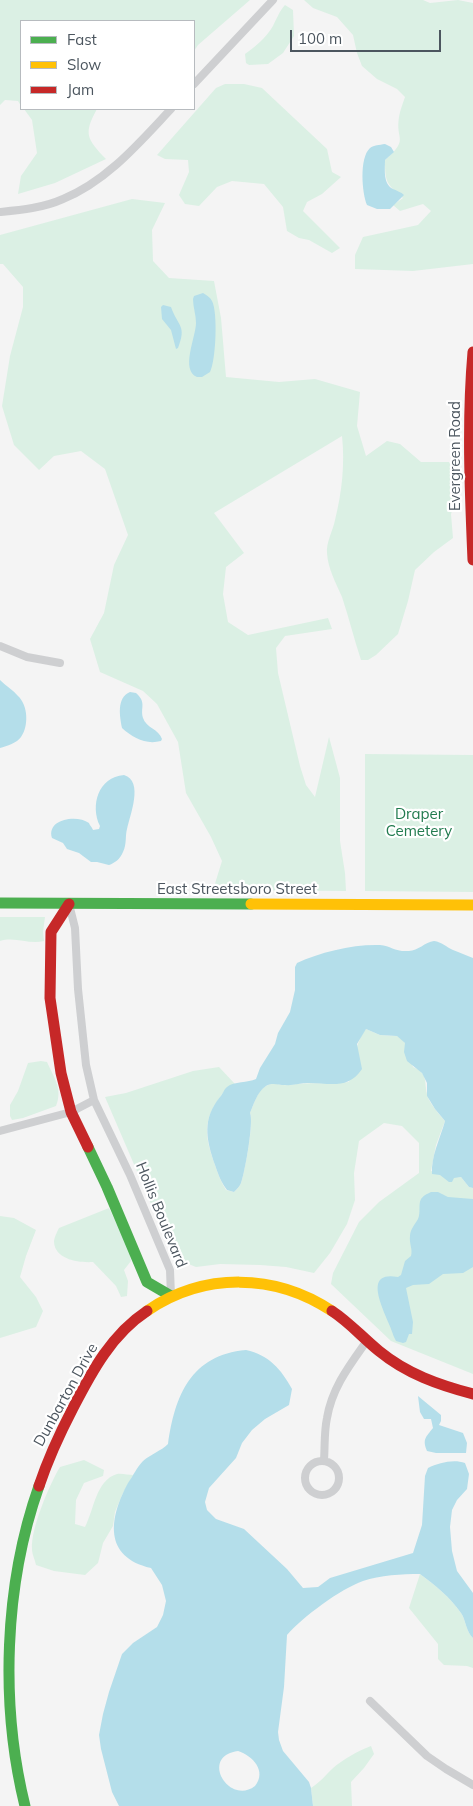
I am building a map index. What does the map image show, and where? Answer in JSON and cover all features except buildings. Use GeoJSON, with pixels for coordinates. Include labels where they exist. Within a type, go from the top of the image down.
{"type":"FeatureCollection","features":[{"type":"Feature","properties":{"kind":"street"},"geometry":{"type":"LineString","coordinates":[[195,83],[273,0]]}},
{"type":"Feature","properties":{"kind":"street"},"geometry":{"type":"LineString","coordinates":[[0,212],[39,207],[62,200],[79,192],[104,175],[170,110]]}},
{"type":"Feature","properties":{"kind":"street","name":"Evergreen Road"},"geometry":{"type":"LineString","coordinates":[[473,352],[470,396],[469,471],[473,560]]}},
{"type":"Feature","properties":{"kind":"street"},"geometry":{"type":"LineString","coordinates":[[0,646],[27,657],[60,663]]}},
{"type":"Feature","properties":{"kind":"street","name":"East Streetsboro Street"},"geometry":{"type":"LineString","coordinates":[[0,903],[473,905]]}},
{"type":"Feature","properties":{"kind":"street"},"geometry":{"type":"LineString","coordinates":[[69,904],[51,932],[50,998],[61,1072],[71,1112],[107,1187],[147,1282],[171,1296]]}},
{"type":"Feature","properties":{"kind":"street","name":"Hollis Boulevard"},"geometry":{"type":"LineString","coordinates":[[69,904],[75,928],[78,989],[86,1065],[94,1100],[130,1175],[170,1270],[171,1296]]}},
{"type":"Feature","properties":{"kind":"street"},"geometry":{"type":"LineString","coordinates":[[0,1131],[71,1112],[94,1100]]}},
{"type":"Feature","properties":{"kind":"street","name":"Dunbarton Drive"},"geometry":{"type":"LineString","coordinates":[[24,1806],[7,1730],[4,1686],[8,1608],[14,1569],[24,1526],[39,1479],[61,1430],[92,1374],[115,1339],[138,1318],[171,1296],[196,1287],[224,1282],[238,1281],[266,1284],[299,1293],[317,1301],[336,1314],[366,1342],[396,1364],[416,1375],[434,1383],[473,1394]]}},
{"type":"Feature","properties":{"kind":"street"},"geometry":{"type":"LineString","coordinates":[[324,1460],[326,1425],[332,1398],[342,1377],[366,1342]]}},
{"type":"Feature","properties":{"kind":"street"},"geometry":{"type":"LineString","coordinates":[[324,1460],[338,1470],[340,1481],[334,1490],[324,1495],[318,1495],[308,1489],[305,1478],[306,1472],[313,1463],[324,1460]]}},
{"type":"Feature","properties":{"kind":"street"},"geometry":{"type":"LineString","coordinates":[[370,1701],[427,1756],[473,1785]]}},
{"type":"Feature","properties":{"kind":"green space"},"geometry":{"type":"Polygon","coordinates":[[[0,0],[250,0],[195,50],[195,20],[20,20],[20,104],[18,101],[5,100],[0,105],[0,0]]]}},
{"type":"Feature","properties":{"kind":"green space"},"geometry":{"type":"Polygon","coordinates":[[[304,0],[423,0],[430,3],[458,0],[473,3],[473,264],[413,271],[355,269],[355,255],[363,237],[418,225],[431,211],[423,204],[400,211],[393,205],[403,198],[393,189],[386,178],[385,160],[393,153],[399,143],[399,117],[405,97],[397,89],[377,79],[362,66],[353,35],[337,17],[313,8],[304,0]]]}},
{"type":"Feature","properties":{"kind":"green space"},"geometry":{"type":"Polygon","coordinates":[[[285,5],[293,10],[294,36],[283,53],[268,64],[249,65],[246,63],[245,54],[267,34],[285,5]]]}},
{"type":"Feature","properties":{"kind":"green space"},"geometry":{"type":"Polygon","coordinates":[[[225,84],[244,84],[262,88],[327,149],[332,172],[341,177],[322,194],[307,202],[303,211],[340,248],[332,253],[309,240],[299,238],[287,231],[283,207],[264,184],[232,181],[217,187],[199,206],[185,204],[179,195],[189,172],[188,160],[165,159],[157,155],[216,88],[225,84]]]}},
{"type":"Feature","properties":{"kind":"green space"},"geometry":{"type":"Polygon","coordinates":[[[25,110],[97,110],[90,125],[89,136],[106,159],[55,183],[18,194],[21,176],[37,153],[32,120],[25,110]]]}},
{"type":"Feature","properties":{"kind":"green space"},"geometry":{"type":"Polygon","coordinates":[[[132,199],[165,203],[152,230],[153,261],[169,278],[214,281],[221,318],[226,377],[279,382],[315,379],[360,392],[357,426],[366,456],[387,441],[400,444],[421,462],[449,462],[463,475],[451,514],[453,538],[434,552],[415,570],[398,634],[368,660],[361,660],[342,597],[329,565],[327,553],[341,488],[343,468],[342,436],[214,513],[244,553],[226,567],[223,594],[228,622],[248,635],[328,618],[332,629],[285,636],[276,648],[278,673],[300,766],[306,785],[315,797],[329,737],[340,778],[340,841],[346,891],[213,890],[222,861],[211,837],[186,793],[178,742],[157,704],[143,691],[100,672],[90,639],[104,613],[114,565],[128,535],[105,469],[81,451],[54,456],[39,470],[14,445],[2,406],[10,356],[23,307],[23,287],[3,264],[0,264],[0,235],[132,199]]]}},
{"type":"Feature","properties":{"kind":"green space","name":"Draper Cemetery"},"geometry":{"type":"Polygon","coordinates":[[[365,754],[473,755],[473,892],[365,891],[365,754]]]}},
{"type":"Feature","properties":{"kind":"green space"},"geometry":{"type":"Polygon","coordinates":[[[0,917],[45,917],[44,941],[33,942],[11,939],[0,941],[0,917]]]}},
{"type":"Feature","properties":{"kind":"green space"},"geometry":{"type":"Polygon","coordinates":[[[366,1029],[380,1035],[397,1036],[402,1039],[413,1067],[418,1069],[423,1075],[430,1101],[445,1121],[436,1145],[431,1171],[446,1176],[461,1177],[469,1187],[473,1188],[473,1374],[391,1341],[331,1284],[333,1273],[359,1222],[379,1202],[419,1173],[419,1143],[402,1126],[384,1123],[359,1141],[354,1173],[355,1200],[347,1224],[330,1253],[314,1273],[286,1267],[260,1265],[220,1264],[196,1267],[176,1259],[170,1248],[105,1097],[126,1093],[193,1071],[219,1067],[235,1084],[227,1088],[215,1105],[208,1121],[207,1137],[221,1181],[226,1190],[234,1192],[240,1185],[243,1177],[250,1136],[250,1113],[260,1091],[272,1084],[349,1082],[357,1046],[366,1029]]]}},
{"type":"Feature","properties":{"kind":"green space"},"geometry":{"type":"Polygon","coordinates":[[[47,1062],[57,1084],[59,1094],[56,1106],[12,1120],[10,1105],[18,1091],[28,1063],[47,1062]]]}},
{"type":"Feature","properties":{"kind":"green space"},"geometry":{"type":"Polygon","coordinates":[[[109,1208],[129,1249],[131,1261],[124,1270],[128,1281],[127,1296],[121,1297],[116,1286],[93,1262],[75,1261],[63,1257],[55,1248],[55,1237],[59,1228],[109,1208]]]}},
{"type":"Feature","properties":{"kind":"green space"},"geometry":{"type":"Polygon","coordinates":[[[0,1216],[14,1218],[36,1230],[20,1277],[36,1297],[43,1311],[36,1327],[0,1338],[0,1216]]]}},
{"type":"Feature","properties":{"kind":"green space"},"geometry":{"type":"Polygon","coordinates":[[[84,1460],[104,1470],[103,1476],[84,1483],[76,1500],[75,1524],[85,1527],[96,1496],[104,1482],[117,1474],[133,1475],[115,1512],[113,1526],[103,1543],[98,1563],[85,1575],[54,1571],[36,1565],[32,1553],[34,1530],[51,1484],[60,1467],[84,1460]]]}},
{"type":"Feature","properties":{"kind":"green space"},"geometry":{"type":"Polygon","coordinates":[[[420,1574],[437,1587],[457,1607],[463,1616],[469,1633],[473,1638],[473,1668],[444,1665],[438,1659],[438,1644],[409,1608],[420,1574]]]}},
{"type":"Feature","properties":{"kind":"green space"},"geometry":{"type":"Polygon","coordinates":[[[371,1746],[374,1754],[351,1782],[352,1806],[313,1806],[311,1788],[341,1762],[371,1746]]]}},
{"type":"Feature","properties":{"kind":"water"},"geometry":{"type":"Polygon","coordinates":[[[385,144],[391,147],[394,152],[385,160],[386,180],[390,187],[404,195],[390,209],[377,209],[367,205],[362,176],[363,167],[364,159],[370,148],[385,144]]]}},
{"type":"Feature","properties":{"kind":"water"},"geometry":{"type":"Polygon","coordinates":[[[203,293],[208,296],[214,307],[216,325],[215,348],[210,372],[202,377],[197,377],[192,373],[189,361],[196,323],[193,299],[194,296],[203,293]]]}},
{"type":"Feature","properties":{"kind":"water"},"geometry":{"type":"Polygon","coordinates":[[[163,305],[171,307],[182,330],[181,340],[176,349],[171,330],[162,319],[161,307],[163,305]]]}},
{"type":"Feature","properties":{"kind":"water"},"geometry":{"type":"Polygon","coordinates":[[[0,680],[21,700],[24,705],[26,722],[24,732],[19,739],[0,748],[0,680]]]}},
{"type":"Feature","properties":{"kind":"water"},"geometry":{"type":"Polygon","coordinates":[[[130,692],[136,693],[139,696],[143,718],[158,733],[162,739],[161,741],[150,742],[140,740],[122,728],[121,703],[130,692]]]}},
{"type":"Feature","properties":{"kind":"water"},"geometry":{"type":"Polygon","coordinates":[[[124,775],[130,778],[135,791],[124,849],[117,860],[109,865],[91,862],[79,853],[67,849],[63,843],[52,838],[51,832],[54,826],[64,820],[84,820],[89,823],[93,830],[99,829],[96,802],[102,787],[115,777],[124,775]]]}},
{"type":"Feature","properties":{"kind":"water"},"geometry":{"type":"Polygon","coordinates":[[[434,941],[473,958],[473,1188],[469,1187],[461,1177],[454,1178],[452,1182],[449,1182],[440,1175],[432,1174],[434,1154],[445,1121],[427,1096],[427,1083],[422,1073],[407,1061],[404,1052],[405,1043],[397,1036],[380,1035],[366,1029],[357,1044],[362,1069],[351,1080],[338,1084],[271,1084],[260,1091],[250,1113],[250,1136],[241,1183],[234,1192],[227,1190],[219,1175],[209,1146],[207,1130],[210,1113],[227,1087],[256,1079],[290,1012],[295,990],[295,967],[297,963],[327,952],[348,947],[380,945],[400,951],[409,951],[434,941]]]}},
{"type":"Feature","properties":{"kind":"water"},"geometry":{"type":"Polygon","coordinates":[[[431,1192],[438,1192],[448,1197],[473,1199],[473,1267],[463,1273],[443,1274],[429,1284],[413,1285],[406,1288],[413,1322],[412,1334],[409,1334],[406,1342],[403,1343],[396,1341],[394,1337],[379,1298],[378,1288],[380,1281],[386,1277],[398,1277],[401,1275],[405,1261],[411,1256],[410,1234],[419,1216],[420,1201],[423,1196],[431,1192]]]}},
{"type":"Feature","properties":{"kind":"water"},"geometry":{"type":"Polygon","coordinates":[[[246,1350],[261,1355],[279,1369],[292,1389],[289,1405],[265,1419],[252,1430],[242,1443],[236,1458],[209,1488],[205,1502],[207,1510],[216,1519],[244,1529],[287,1569],[303,1588],[318,1587],[330,1578],[413,1553],[422,1525],[425,1476],[428,1468],[446,1462],[456,1461],[465,1463],[469,1474],[467,1489],[457,1500],[452,1510],[450,1527],[452,1551],[457,1571],[473,1593],[473,1638],[457,1607],[420,1574],[384,1576],[354,1585],[322,1604],[287,1635],[284,1687],[278,1732],[279,1740],[283,1751],[309,1782],[313,1806],[119,1806],[112,1792],[101,1749],[99,1735],[103,1714],[122,1654],[133,1643],[157,1627],[163,1615],[166,1601],[162,1585],[151,1568],[135,1563],[124,1555],[118,1546],[114,1534],[114,1522],[122,1496],[141,1463],[168,1444],[175,1409],[189,1380],[199,1369],[227,1353],[246,1350]],[[238,1751],[226,1755],[221,1761],[219,1770],[222,1778],[236,1790],[245,1790],[255,1786],[260,1775],[257,1765],[244,1753],[238,1751]]]}},
{"type":"Feature","properties":{"kind":"water"},"geometry":{"type":"Polygon","coordinates":[[[418,1396],[441,1415],[439,1425],[463,1433],[467,1443],[466,1453],[436,1453],[427,1451],[425,1441],[433,1428],[431,1419],[424,1419],[420,1412],[418,1396]]]}},
{"type":"Feature","properties":{"kind":"traffic: fast"},"geometry":{"type":"LineString","coordinates":[[0,903],[251,904]]}},
{"type":"Feature","properties":{"kind":"traffic: fast"},"geometry":{"type":"LineString","coordinates":[[88,1147],[147,1282],[171,1296]]}},
{"type":"Feature","properties":{"kind":"traffic: fast"},"geometry":{"type":"LineString","coordinates":[[25,1806],[17,1767],[12,1727],[9,1686],[10,1645],[13,1604],[19,1564],[27,1524],[39,1486]]}},
{"type":"Feature","properties":{"kind":"traffic: slow"},"geometry":{"type":"LineString","coordinates":[[251,904],[473,905]]}},
{"type":"Feature","properties":{"kind":"traffic: slow"},"geometry":{"type":"LineString","coordinates":[[147,1311],[169,1298],[192,1289],[239,1282],[287,1289],[310,1298],[332,1311]]}},
{"type":"Feature","properties":{"kind":"traffic: jam"},"geometry":{"type":"LineString","coordinates":[[473,352],[470,430],[473,560]]}},
{"type":"Feature","properties":{"kind":"traffic: jam"},"geometry":{"type":"LineString","coordinates":[[69,904],[51,932],[50,998],[61,1073],[71,1112],[88,1147]]}},
{"type":"Feature","properties":{"kind":"traffic: jam"},"geometry":{"type":"LineString","coordinates":[[39,1486],[63,1427],[104,1354],[123,1331],[147,1311]]}},
{"type":"Feature","properties":{"kind":"traffic: jam"},"geometry":{"type":"LineString","coordinates":[[332,1311],[379,1351],[401,1366],[436,1383],[473,1394]]}}]}
